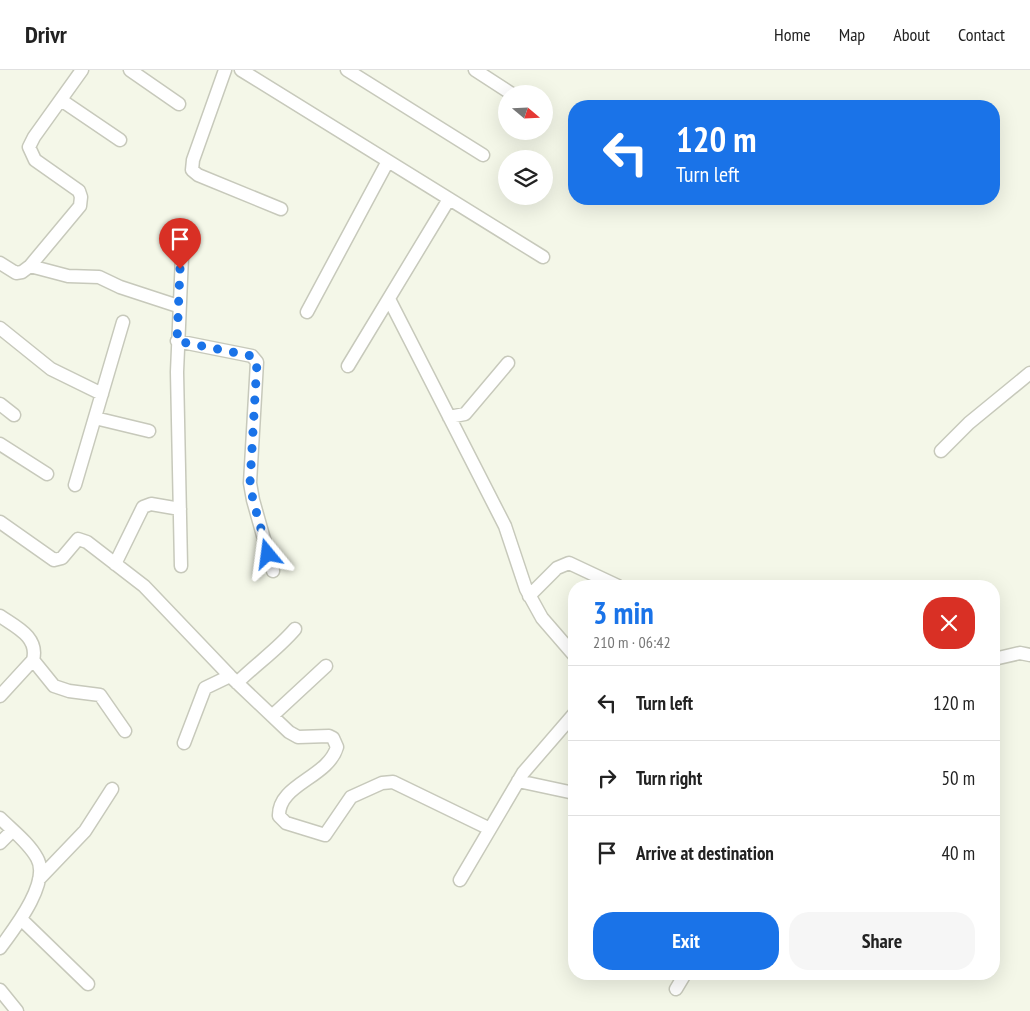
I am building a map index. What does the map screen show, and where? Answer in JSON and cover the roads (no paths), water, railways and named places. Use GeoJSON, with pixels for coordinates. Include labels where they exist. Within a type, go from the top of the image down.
{"type":"FeatureCollection","features":[{"type":"Feature","properties":{"kind":"street"},"geometry":{"type":"LineString","coordinates":[[0,263],[16,273],[22,272],[30,266],[80,206],[81,198],[79,192],[35,160],[29,147],[34,137],[82,70]]}},
{"type":"Feature","properties":{"kind":"street"},"geometry":{"type":"LineString","coordinates":[[130,70],[178,104]]}},
{"type":"Feature","properties":{"kind":"street"},"geometry":{"type":"LineString","coordinates":[[225,70],[196,151],[192,170],[198,175],[281,209]]}},
{"type":"Feature","properties":{"kind":"street"},"geometry":{"type":"LineString","coordinates":[[241,70],[542,257]]}},
{"type":"Feature","properties":{"kind":"street"},"geometry":{"type":"LineString","coordinates":[[347,70],[483,155]]}},
{"type":"Feature","properties":{"kind":"street"},"geometry":{"type":"LineString","coordinates":[[475,70],[498,85]]}},
{"type":"Feature","properties":{"kind":"street"},"geometry":{"type":"LineString","coordinates":[[61,100],[120,140]]}},
{"type":"Feature","properties":{"kind":"street"},"geometry":{"type":"LineString","coordinates":[[307,312],[388,161]]}},
{"type":"Feature","properties":{"kind":"street"},"geometry":{"type":"LineString","coordinates":[[348,366],[449,199]]}},
{"type":"Feature","properties":{"kind":"street"},"geometry":{"type":"LineString","coordinates":[[181,566],[177,341],[183,233]]}},
{"type":"Feature","properties":{"kind":"street"},"geometry":{"type":"LineString","coordinates":[[30,266],[68,276],[98,277],[120,287],[178,306]]}},
{"type":"Feature","properties":{"kind":"street"},"geometry":{"type":"LineString","coordinates":[[389,299],[505,526],[530,596],[542,618],[568,648]]}},
{"type":"Feature","properties":{"kind":"street"},"geometry":{"type":"LineString","coordinates":[[75,485],[123,322]]}},
{"type":"Feature","properties":{"kind":"street"},"geometry":{"type":"LineString","coordinates":[[0,328],[52,369],[102,394]]}},
{"type":"Feature","properties":{"kind":"street"},"geometry":{"type":"LineString","coordinates":[[177,341],[252,356],[257,362],[250,483],[273,572]]}},
{"type":"Feature","properties":{"kind":"street"},"geometry":{"type":"LineString","coordinates":[[449,417],[465,414],[508,363]]}},
{"type":"Feature","properties":{"kind":"street"},"geometry":{"type":"LineString","coordinates":[[941,451],[969,423],[1030,373]]}},
{"type":"Feature","properties":{"kind":"street"},"geometry":{"type":"LineString","coordinates":[[0,404],[14,414]]}},
{"type":"Feature","properties":{"kind":"street"},"geometry":{"type":"LineString","coordinates":[[95,418],[148,431]]}},
{"type":"Feature","properties":{"kind":"street"},"geometry":{"type":"LineString","coordinates":[[0,444],[47,474]]}},
{"type":"Feature","properties":{"kind":"street"},"geometry":{"type":"LineString","coordinates":[[116,564],[143,507],[151,504],[180,509]]}},
{"type":"Feature","properties":{"kind":"street"},"geometry":{"type":"LineString","coordinates":[[0,522],[54,560],[62,558],[78,538],[87,542],[144,586],[233,680],[294,735],[308,737],[329,736],[336,741],[335,754],[320,770],[292,789],[281,802],[279,816],[286,823],[325,835],[351,797],[382,783],[393,782],[490,829]]}},
{"type":"Feature","properties":{"kind":"street"},"geometry":{"type":"LineString","coordinates":[[530,596],[557,568],[568,563],[605,580]]}},
{"type":"Feature","properties":{"kind":"street"},"geometry":{"type":"LineString","coordinates":[[0,616],[31,640],[35,652],[33,660],[0,696]]}},
{"type":"Feature","properties":{"kind":"street"},"geometry":{"type":"LineString","coordinates":[[184,743],[205,688],[233,680],[275,651],[295,630]]}},
{"type":"Feature","properties":{"kind":"street"},"geometry":{"type":"LineString","coordinates":[[1000,658],[1020,653],[1030,655]]}},
{"type":"Feature","properties":{"kind":"street"},"geometry":{"type":"LineString","coordinates":[[33,660],[54,686],[69,691],[100,695],[125,731]]}},
{"type":"Feature","properties":{"kind":"street"},"geometry":{"type":"LineString","coordinates":[[272,716],[326,666]]}},
{"type":"Feature","properties":{"kind":"street"},"geometry":{"type":"LineString","coordinates":[[460,880],[518,782],[568,721]]}},
{"type":"Feature","properties":{"kind":"street"},"geometry":{"type":"LineString","coordinates":[[518,782],[568,792]]}},
{"type":"Feature","properties":{"kind":"street"},"geometry":{"type":"LineString","coordinates":[[39,880],[85,832],[112,789]]}},
{"type":"Feature","properties":{"kind":"street"},"geometry":{"type":"LineString","coordinates":[[0,818],[37,857],[41,869],[39,880],[21,920],[0,948]]}},
{"type":"Feature","properties":{"kind":"street"},"geometry":{"type":"LineString","coordinates":[[0,843],[12,831]]}},
{"type":"Feature","properties":{"kind":"street"},"geometry":{"type":"LineString","coordinates":[[21,920],[88,984]]}},
{"type":"Feature","properties":{"kind":"street"},"geometry":{"type":"LineString","coordinates":[[676,989],[681,980]]}},
{"type":"Feature","properties":{"kind":"street"},"geometry":{"type":"LineString","coordinates":[[0,990],[17,1011]]}}]}
